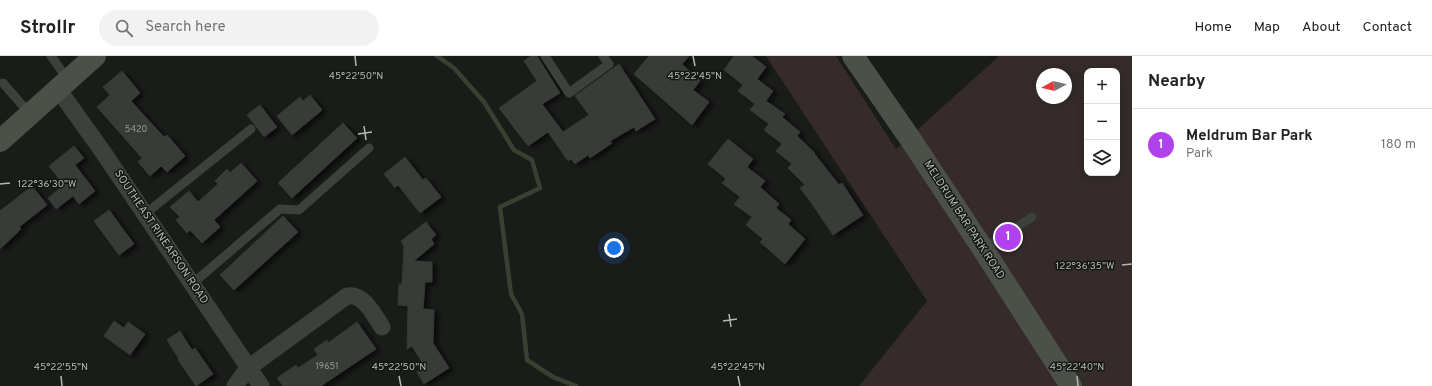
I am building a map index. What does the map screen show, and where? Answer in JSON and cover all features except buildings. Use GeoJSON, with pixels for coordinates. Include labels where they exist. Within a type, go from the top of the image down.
{"type":"FeatureCollection","features":[{"type":"Feature","properties":{"kind":"street"},"geometry":{"type":"LineString","coordinates":[[0,141],[95,56]]}},
{"type":"Feature","properties":{"kind":"street","name":"MELDRUM BAR PARK ROAD"},"geometry":{"type":"LineString","coordinates":[[853,56],[983,248],[1071,386]]}},
{"type":"Feature","properties":{"kind":"street","name":"SOUTHEAST RINEARSON ROAD"},"geometry":{"type":"LineString","coordinates":[[63,85],[82,122],[261,386]]}},
{"type":"Feature","properties":{"kind":"street"},"geometry":{"type":"LineString","coordinates":[[235,386],[248,368],[347,296],[354,295],[362,300],[382,326]]}},
{"type":"Feature","properties":{"kind":"lane"},"geometry":{"type":"LineString","coordinates":[[51,56],[63,85]]}},
{"type":"Feature","properties":{"kind":"lane"},"geometry":{"type":"LineString","coordinates":[[545,56],[569,93],[609,64],[603,56]]}},
{"type":"Feature","properties":{"kind":"lane"},"geometry":{"type":"LineString","coordinates":[[3,83],[30,114]]}},
{"type":"Feature","properties":{"kind":"lane"},"geometry":{"type":"LineString","coordinates":[[145,214],[251,129]]}},
{"type":"Feature","properties":{"kind":"lane"},"geometry":{"type":"LineString","coordinates":[[192,284],[280,209],[299,210],[369,148]]}},
{"type":"Feature","properties":{"kind":"lane"},"geometry":{"type":"LineString","coordinates":[[983,248],[1032,217]]}},
{"type":"Feature","properties":{"kind":"shaded area"},"geometry":{"type":"Polygon","coordinates":[[[766,56],[836,56],[896,149],[999,56],[1132,56],[1132,386],[859,386],[927,301],[766,56]]]}},
{"type":"Feature","properties":{"kind":"waterway"},"geometry":{"type":"LineString","coordinates":[[437,56],[454,68],[484,102],[514,150],[532,160],[540,188],[500,207],[511,294],[522,314],[527,360],[553,377],[576,386]]}},
{"type":"Feature","properties":{"kind":"place","name":"Meldrum Bar Park"},"geometry":{"type":"Point","coordinates":[1008,237]}}]}
